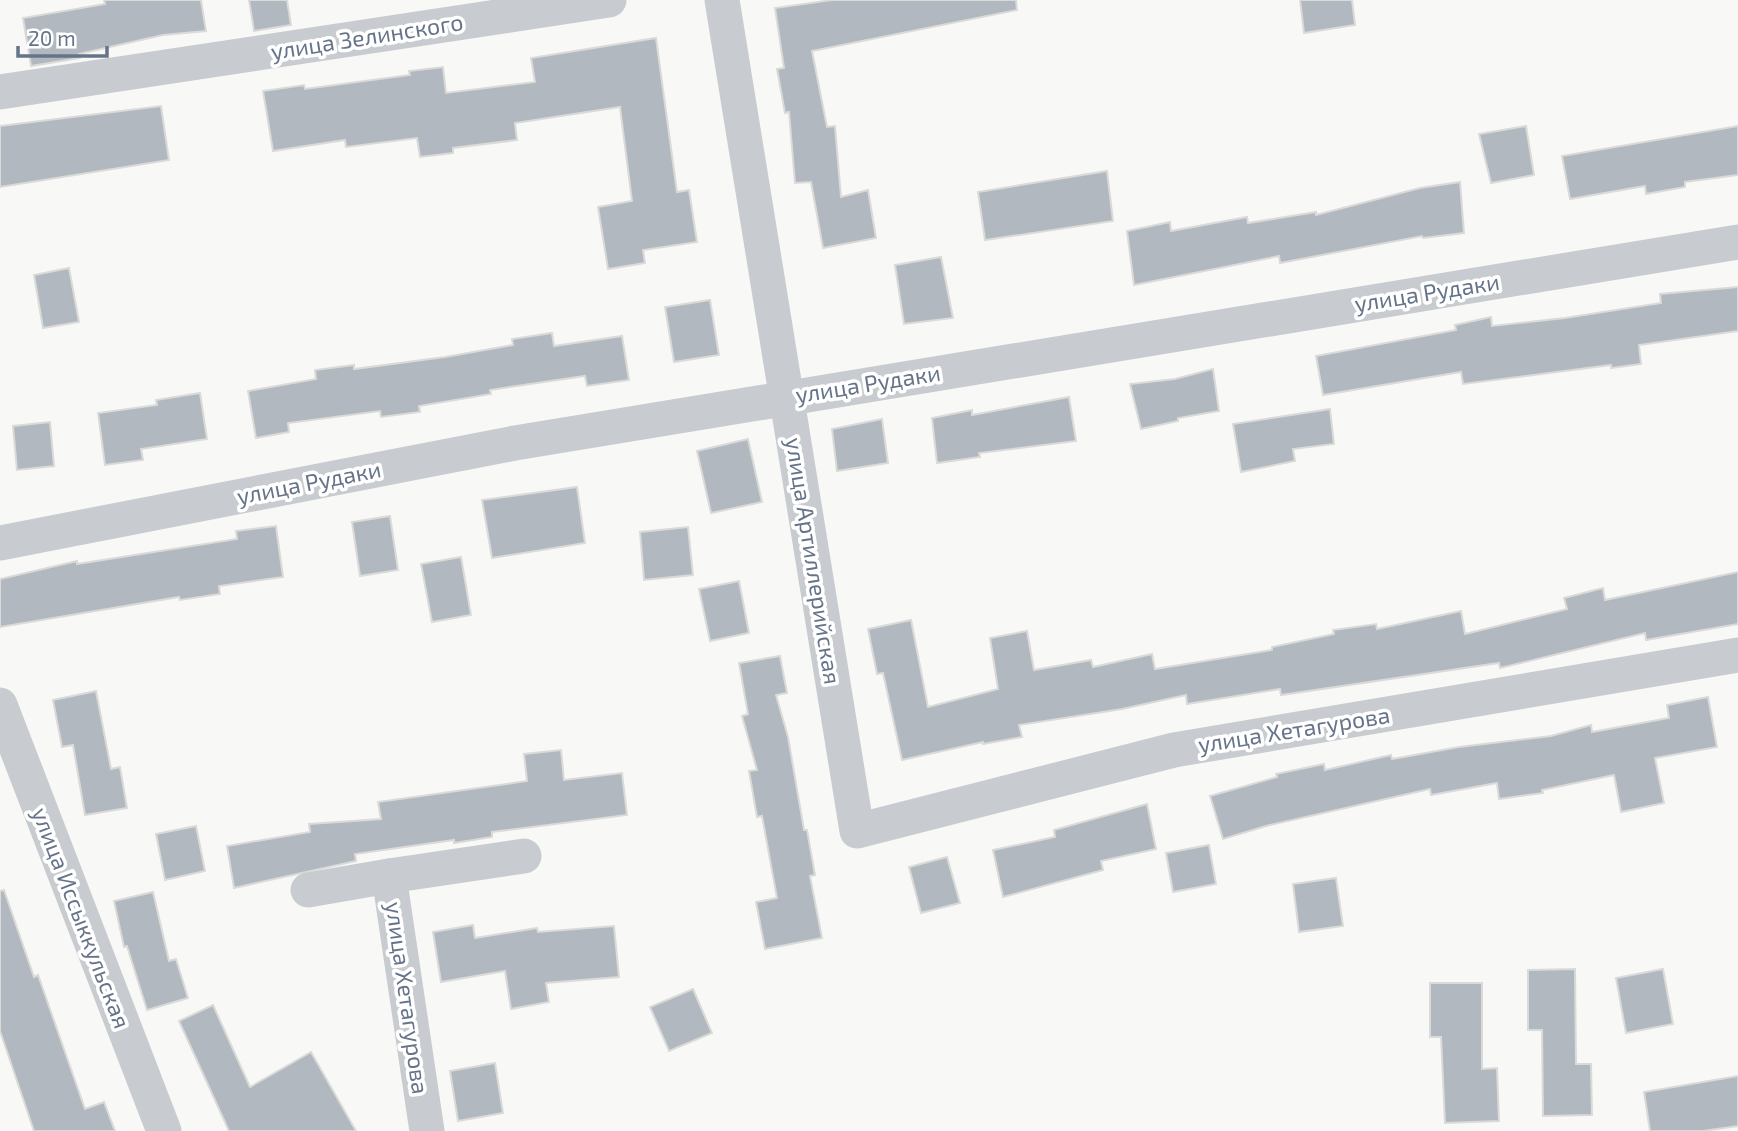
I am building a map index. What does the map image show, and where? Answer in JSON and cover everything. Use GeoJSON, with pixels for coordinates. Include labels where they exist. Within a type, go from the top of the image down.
{"type":"FeatureCollection","features":[{"type":"Feature","properties":{"kind":"street","name":"улица Зелинского"},"geometry":{"type":"LineString","coordinates":[[0,92],[609,0]]}},
{"type":"Feature","properties":{"kind":"street","name":"улица Артиллерийская"},"geometry":{"type":"LineString","coordinates":[[722,0],[856,831]]}},
{"type":"Feature","properties":{"kind":"street","name":"улица Рудаки"},"geometry":{"type":"LineString","coordinates":[[0,543],[515,443],[1738,242]]}},
{"type":"Feature","properties":{"kind":"street","name":"улица Хетагурова"},"geometry":{"type":"LineString","coordinates":[[856,831],[1174,750],[1738,655]]}},
{"type":"Feature","properties":{"kind":"street","name":"улица Иссыккульская"},"geometry":{"type":"LineString","coordinates":[[0,705],[163,1131]]}},
{"type":"Feature","properties":{"kind":"street","name":"улица Хетагурова"},"geometry":{"type":"LineString","coordinates":[[427,1131],[389,876],[524,856]]}},
{"type":"Feature","properties":{"kind":"street"},"geometry":{"type":"LineString","coordinates":[[308,890],[389,876]]}},
{"type":"Feature","properties":{"kind":"building"},"geometry":{"type":"Polygon","coordinates":[[[104,0],[201,0],[206,31],[163,35],[79,54],[80,58],[31,66],[23,18],[105,4],[104,0]]]}},
{"type":"Feature","properties":{"kind":"building"},"geometry":{"type":"Polygon","coordinates":[[[249,0],[287,0],[291,25],[254,31],[249,0]]]}},
{"type":"Feature","properties":{"kind":"building"},"geometry":{"type":"Polygon","coordinates":[[[832,0],[1016,0],[1017,10],[812,51],[827,127],[835,126],[841,197],[868,190],[876,238],[823,248],[811,182],[795,183],[789,112],[785,113],[777,69],[784,68],[775,8],[832,0]]]}},
{"type":"Feature","properties":{"kind":"building"},"geometry":{"type":"Polygon","coordinates":[[[1300,0],[1352,0],[1355,25],[1304,33],[1300,0]]]}},
{"type":"Feature","properties":{"kind":"building"},"geometry":{"type":"Polygon","coordinates":[[[656,38],[677,192],[689,190],[697,242],[643,250],[645,263],[608,269],[598,207],[632,201],[620,107],[515,123],[517,140],[453,148],[453,153],[420,157],[417,138],[346,147],[345,140],[273,151],[263,91],[304,85],[305,89],[410,75],[409,71],[443,67],[446,93],[535,82],[531,58],[656,38]]]}},
{"type":"Feature","properties":{"kind":"building"},"geometry":{"type":"Polygon","coordinates":[[[161,106],[169,160],[0,187],[0,126],[161,106]]]}},
{"type":"Feature","properties":{"kind":"building"},"geometry":{"type":"Polygon","coordinates":[[[1526,126],[1534,175],[1491,183],[1479,134],[1526,126]]]}},
{"type":"Feature","properties":{"kind":"building"},"geometry":{"type":"Polygon","coordinates":[[[1738,126],[1738,175],[1685,182],[1685,187],[1646,194],[1645,186],[1570,199],[1562,156],[1738,126]]]}},
{"type":"Feature","properties":{"kind":"building"},"geometry":{"type":"Polygon","coordinates":[[[1107,171],[1113,221],[985,240],[978,192],[1107,171]]]}},
{"type":"Feature","properties":{"kind":"building"},"geometry":{"type":"Polygon","coordinates":[[[1460,182],[1464,233],[1422,236],[1280,263],[1279,256],[1134,285],[1127,231],[1170,222],[1171,231],[1247,217],[1248,223],[1316,212],[1316,215],[1420,188],[1460,182]]]}},
{"type":"Feature","properties":{"kind":"building"},"geometry":{"type":"Polygon","coordinates":[[[941,257],[953,318],[904,324],[895,265],[941,257]]]}},
{"type":"Feature","properties":{"kind":"building"},"geometry":{"type":"Polygon","coordinates":[[[69,268],[79,322],[43,328],[34,275],[69,268]]]}},
{"type":"Feature","properties":{"kind":"building"},"geometry":{"type":"Polygon","coordinates":[[[1738,287],[1738,331],[1639,345],[1641,364],[1611,368],[1611,365],[1463,384],[1461,372],[1323,395],[1316,356],[1456,330],[1455,325],[1491,317],[1492,326],[1565,318],[1661,303],[1660,294],[1738,287]]]}},
{"type":"Feature","properties":{"kind":"building"},"geometry":{"type":"Polygon","coordinates":[[[710,300],[719,355],[674,362],[665,307],[710,300]]]}},
{"type":"Feature","properties":{"kind":"building"},"geometry":{"type":"Polygon","coordinates":[[[552,333],[554,346],[622,336],[629,380],[587,386],[585,376],[490,390],[491,394],[419,406],[420,412],[381,417],[380,411],[288,423],[289,432],[256,438],[248,391],[316,379],[315,370],[354,365],[354,369],[445,357],[513,345],[512,339],[552,333]]]}},
{"type":"Feature","properties":{"kind":"building"},"geometry":{"type":"Polygon","coordinates":[[[1213,369],[1219,411],[1178,418],[1178,421],[1141,429],[1130,384],[1175,379],[1213,369]]]}},
{"type":"Feature","properties":{"kind":"building"},"geometry":{"type":"Polygon","coordinates":[[[200,393],[207,439],[141,449],[143,460],[105,465],[98,413],[157,405],[156,400],[200,393]]]}},
{"type":"Feature","properties":{"kind":"building"},"geometry":{"type":"Polygon","coordinates":[[[1069,397],[1076,441],[979,453],[980,457],[937,463],[932,418],[972,410],[972,415],[1069,397]]]}},
{"type":"Feature","properties":{"kind":"building"},"geometry":{"type":"Polygon","coordinates":[[[1330,409],[1334,444],[1293,449],[1295,461],[1241,472],[1233,424],[1330,409]]]}},
{"type":"Feature","properties":{"kind":"building"},"geometry":{"type":"Polygon","coordinates":[[[882,419],[888,463],[837,471],[832,429],[882,419]]]}},
{"type":"Feature","properties":{"kind":"building"},"geometry":{"type":"Polygon","coordinates":[[[50,422],[54,466],[17,470],[13,426],[50,422]]]}},
{"type":"Feature","properties":{"kind":"building"},"geometry":{"type":"Polygon","coordinates":[[[748,439],[762,502],[711,513],[697,451],[748,439]]]}},
{"type":"Feature","properties":{"kind":"building"},"geometry":{"type":"Polygon","coordinates":[[[577,487],[585,543],[492,558],[482,500],[577,487]]]}},
{"type":"Feature","properties":{"kind":"building"},"geometry":{"type":"Polygon","coordinates":[[[390,516],[398,570],[360,576],[352,522],[390,516]]]}},
{"type":"Feature","properties":{"kind":"building"},"geometry":{"type":"Polygon","coordinates":[[[276,526],[283,577],[219,586],[220,594],[180,600],[179,597],[0,627],[0,579],[77,561],[77,564],[237,539],[236,531],[276,526]]]}},
{"type":"Feature","properties":{"kind":"building"},"geometry":{"type":"Polygon","coordinates":[[[688,527],[693,575],[644,580],[640,532],[688,527]]]}},
{"type":"Feature","properties":{"kind":"building"},"geometry":{"type":"Polygon","coordinates":[[[461,557],[471,615],[432,622],[421,564],[461,557]]]}},
{"type":"Feature","properties":{"kind":"building"},"geometry":{"type":"Polygon","coordinates":[[[1738,572],[1738,624],[1646,640],[1645,633],[1500,668],[1499,663],[1281,695],[1280,689],[1187,704],[1186,695],[1122,709],[1019,725],[1022,737],[983,742],[902,760],[883,673],[877,674],[868,629],[911,620],[928,707],[998,689],[990,638],[1027,631],[1034,670],[1091,660],[1093,667],[1152,654],[1155,669],[1272,650],[1272,647],[1334,634],[1333,630],[1376,624],[1377,629],[1461,611],[1465,634],[1567,609],[1564,598],[1603,588],[1605,600],[1738,572]]]}},
{"type":"Feature","properties":{"kind":"building"},"geometry":{"type":"Polygon","coordinates":[[[739,581],[749,633],[710,641],[699,589],[739,581]]]}},
{"type":"Feature","properties":{"kind":"building"},"geometry":{"type":"Polygon","coordinates":[[[780,656],[787,693],[776,695],[788,737],[804,830],[807,830],[815,875],[810,876],[822,938],[765,949],[756,902],[777,898],[762,816],[757,817],[749,771],[757,770],[742,716],[748,714],[739,663],[780,656]]]}},
{"type":"Feature","properties":{"kind":"building"},"geometry":{"type":"Polygon","coordinates":[[[96,691],[111,769],[120,767],[127,808],[85,815],[73,745],[62,747],[53,700],[96,691]]]}},
{"type":"Feature","properties":{"kind":"building"},"geometry":{"type":"Polygon","coordinates":[[[1708,697],[1717,747],[1655,758],[1664,803],[1621,812],[1614,775],[1542,790],[1543,793],[1499,799],[1497,783],[1431,795],[1430,789],[1266,826],[1223,839],[1210,796],[1277,777],[1276,774],[1324,764],[1325,770],[1391,755],[1392,759],[1459,747],[1551,736],[1591,725],[1592,732],[1669,718],[1667,705],[1708,697]]]}},
{"type":"Feature","properties":{"kind":"building"},"geometry":{"type":"Polygon","coordinates":[[[561,750],[564,780],[622,773],[627,815],[492,832],[492,837],[454,843],[454,840],[355,854],[356,861],[234,888],[227,846],[310,832],[309,824],[381,819],[378,802],[527,781],[524,754],[561,750]]]}},
{"type":"Feature","properties":{"kind":"building"},"geometry":{"type":"Polygon","coordinates":[[[1147,804],[1156,849],[1101,861],[1103,870],[1003,897],[993,850],[1055,837],[1054,830],[1147,804]]]}},
{"type":"Feature","properties":{"kind":"building"},"geometry":{"type":"Polygon","coordinates":[[[196,826],[205,871],[165,880],[156,834],[196,826]]]}},
{"type":"Feature","properties":{"kind":"building"},"geometry":{"type":"Polygon","coordinates":[[[1209,845],[1216,884],[1173,892],[1166,853],[1209,845]]]}},
{"type":"Feature","properties":{"kind":"building"},"geometry":{"type":"Polygon","coordinates":[[[947,857],[960,903],[921,913],[909,867],[947,857]]]}},
{"type":"Feature","properties":{"kind":"building"},"geometry":{"type":"Polygon","coordinates":[[[1336,878],[1343,926],[1299,932],[1293,884],[1336,878]]]}},
{"type":"Feature","properties":{"kind":"building"},"geometry":{"type":"Polygon","coordinates":[[[4,890],[34,977],[38,975],[85,1109],[104,1102],[115,1131],[34,1131],[0,1031],[0,891],[4,890]]]}},
{"type":"Feature","properties":{"kind":"building"},"geometry":{"type":"Polygon","coordinates":[[[153,892],[169,961],[176,959],[188,998],[147,1010],[127,946],[124,947],[114,901],[153,892]]]}},
{"type":"Feature","properties":{"kind":"building"},"geometry":{"type":"Polygon","coordinates":[[[473,925],[475,938],[537,928],[538,932],[614,926],[619,977],[546,983],[549,1002],[511,1009],[505,971],[441,982],[433,932],[473,925]]]}},
{"type":"Feature","properties":{"kind":"building"},"geometry":{"type":"Polygon","coordinates":[[[1575,969],[1576,1064],[1591,1064],[1592,1115],[1543,1116],[1542,1030],[1528,1030],[1528,970],[1575,969]]]}},
{"type":"Feature","properties":{"kind":"building"},"geometry":{"type":"Polygon","coordinates":[[[1663,969],[1673,1024],[1626,1033],[1616,978],[1663,969]]]}},
{"type":"Feature","properties":{"kind":"building"},"geometry":{"type":"Polygon","coordinates":[[[1430,983],[1482,983],[1482,1069],[1497,1068],[1499,1121],[1445,1123],[1441,1037],[1430,1037],[1430,983]]]}},
{"type":"Feature","properties":{"kind":"building"},"geometry":{"type":"Polygon","coordinates":[[[693,989],[712,1033],[669,1051],[650,1007],[693,989]]]}},
{"type":"Feature","properties":{"kind":"building"},"geometry":{"type":"Polygon","coordinates":[[[213,1005],[250,1087],[311,1052],[356,1131],[229,1131],[179,1021],[213,1005]]]}},
{"type":"Feature","properties":{"kind":"building"},"geometry":{"type":"Polygon","coordinates":[[[495,1063],[503,1113],[458,1121],[450,1071],[495,1063]]]}},
{"type":"Feature","properties":{"kind":"building"},"geometry":{"type":"Polygon","coordinates":[[[1738,1076],[1738,1126],[1703,1131],[1650,1131],[1644,1092],[1738,1076]]]}}]}
